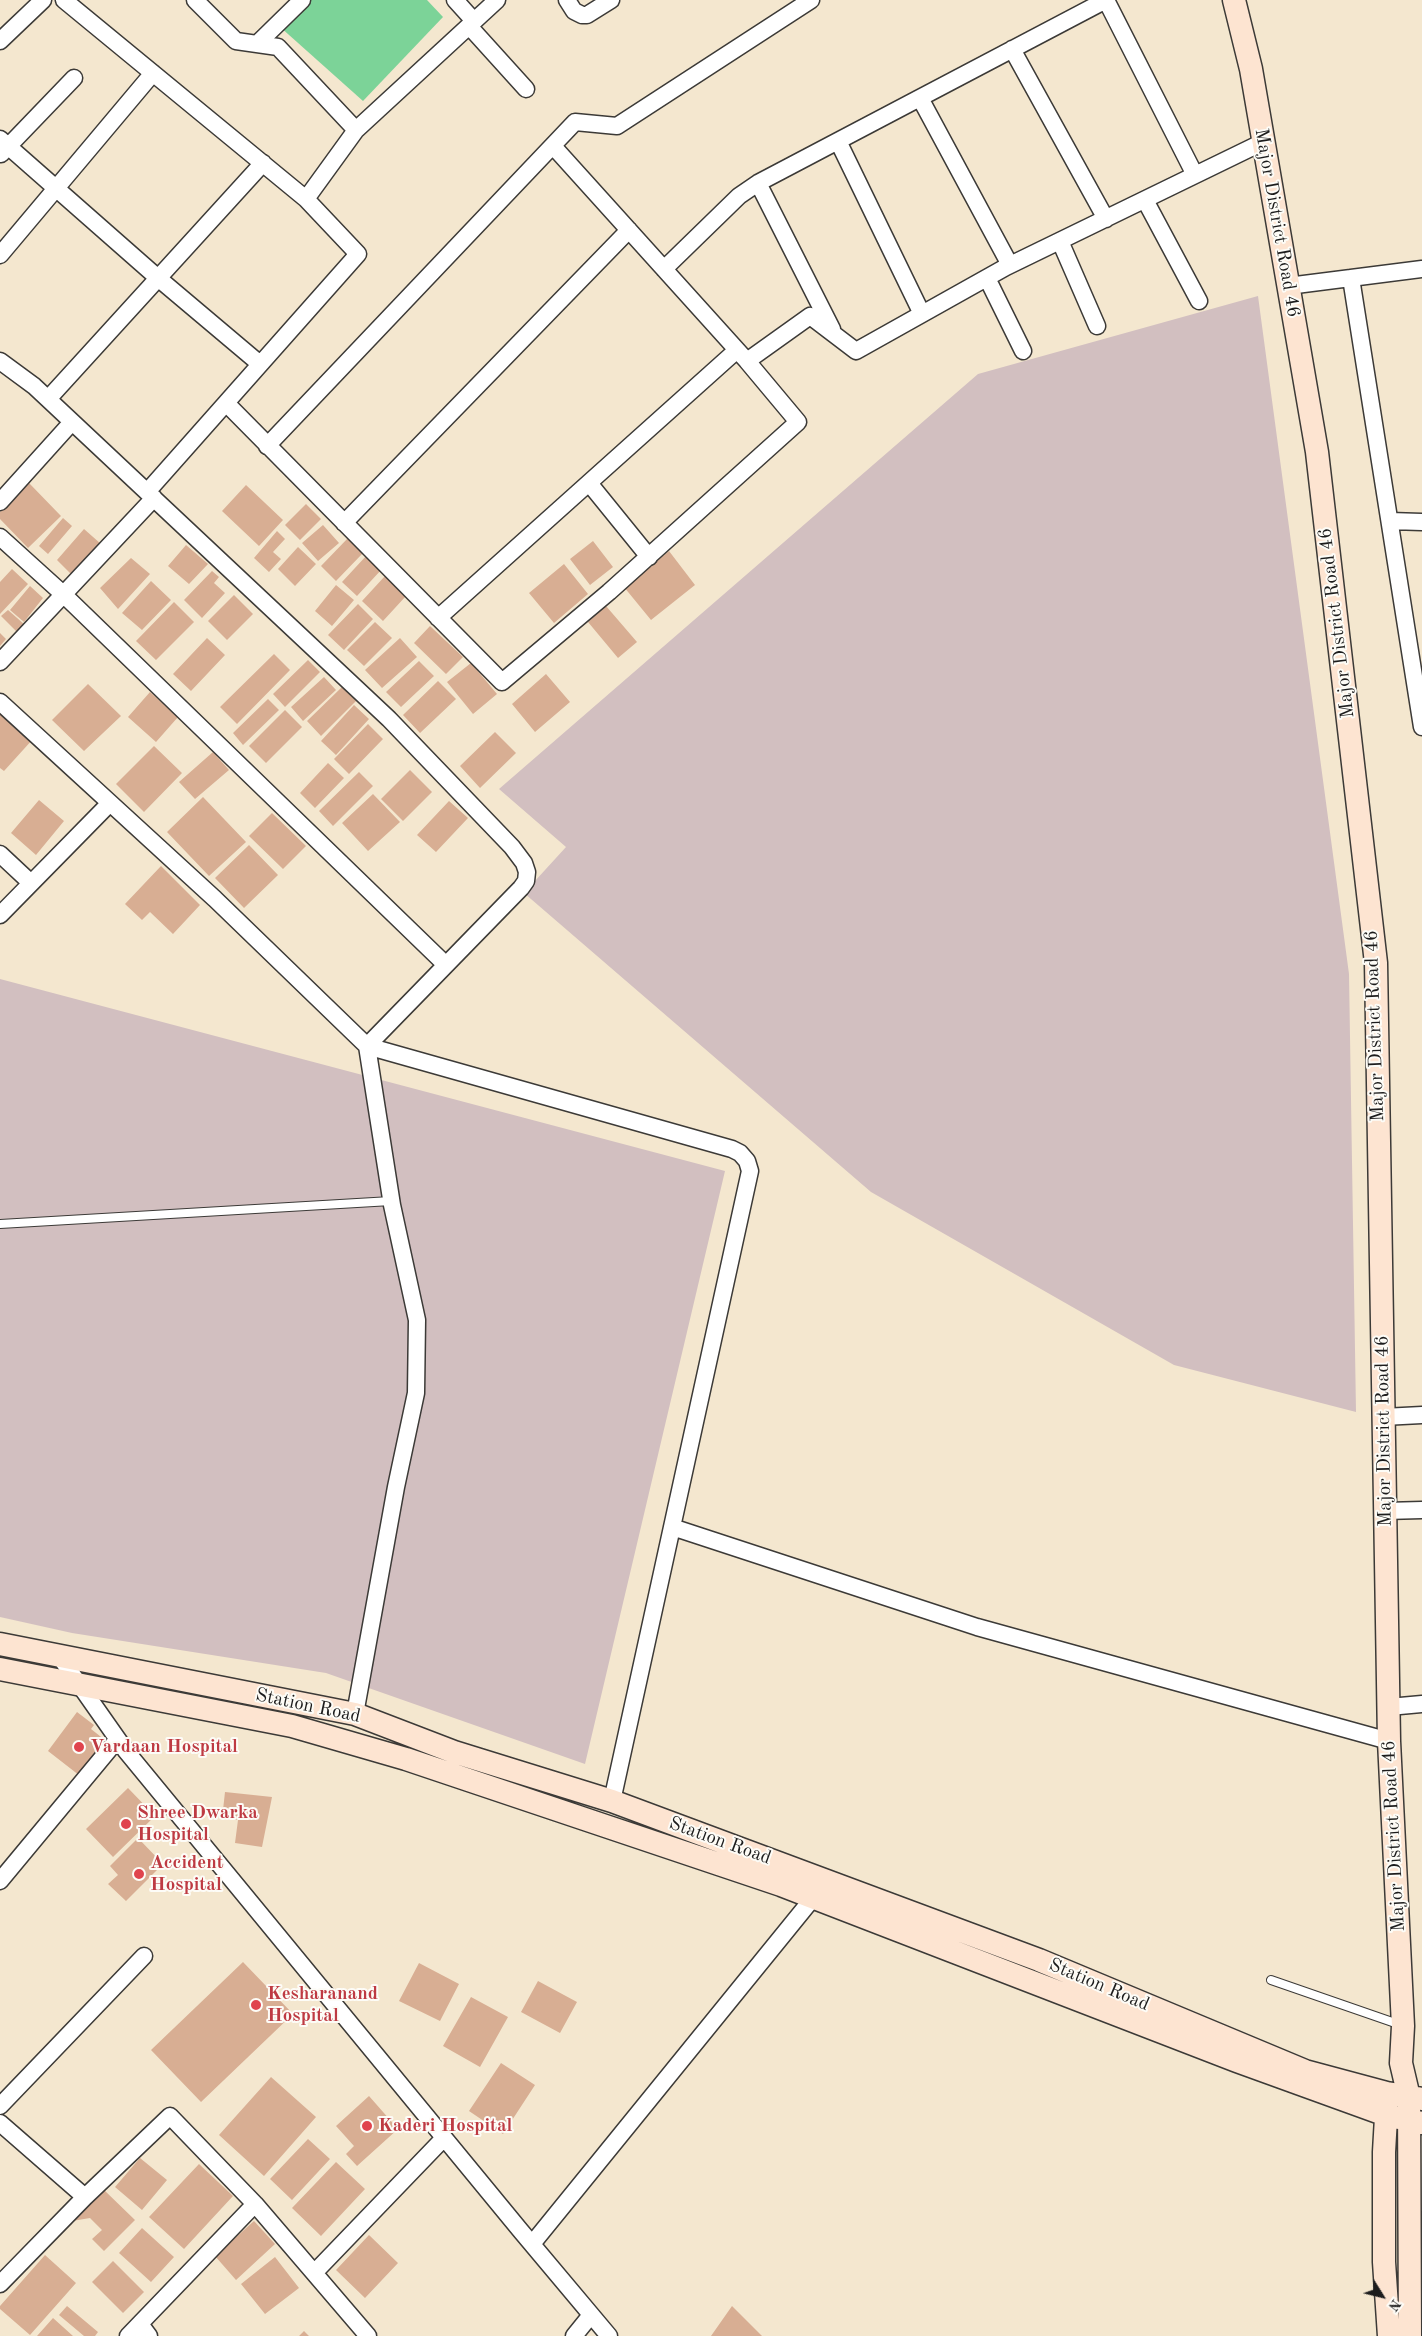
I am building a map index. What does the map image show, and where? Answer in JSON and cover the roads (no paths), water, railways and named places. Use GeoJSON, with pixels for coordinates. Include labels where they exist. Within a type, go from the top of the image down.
{"type":"FeatureCollection","features":[{"type":"Feature","properties":{"kind":"main road","name":"Major District Road 46"},"geometry":{"type":"LineString","coordinates":[[1234,0],[1251,69],[1317,452],[1376,963],[1389,1707],[1403,2026],[1401,2063],[1386,2104],[1384,2262],[1389,2336]]}},
{"type":"Feature","properties":{"kind":"main road","name":"Station Road"},"geometry":{"type":"LineString","coordinates":[[0,1644],[355,1714],[454,1752],[612,1801],[1039,1960],[1386,2104],[1415,2122]]}},
{"type":"Feature","properties":{"kind":"main road","name":"Station Road"},"geometry":{"type":"LineString","coordinates":[[0,1669],[292,1726],[406,1759],[813,1898],[1236,2061],[1386,2104],[1416,2098]]}},
{"type":"Feature","properties":{"kind":"main road","name":"Major District Road 46"},"geometry":{"type":"LineString","coordinates":[[1401,2063],[1416,2098],[1410,2336]]}},
{"type":"Feature","properties":{"kind":"street"},"geometry":{"type":"LineString","coordinates":[[0,662],[150,495],[226,402],[358,254],[306,199],[64,0]]}},
{"type":"Feature","properties":{"kind":"street"},"geometry":{"type":"LineString","coordinates":[[195,0],[236,42],[278,48],[356,130]]}},
{"type":"Feature","properties":{"kind":"street"},"geometry":{"type":"LineString","coordinates":[[257,44],[302,0]]}},
{"type":"Feature","properties":{"kind":"street"},"geometry":{"type":"LineString","coordinates":[[454,0],[526,89]]}},
{"type":"Feature","properties":{"kind":"street"},"geometry":{"type":"LineString","coordinates":[[306,199],[356,130],[497,0]]}},
{"type":"Feature","properties":{"kind":"street"},"geometry":{"type":"LineString","coordinates":[[567,0],[574,11],[587,15],[611,0]]}},
{"type":"Feature","properties":{"kind":"street"},"geometry":{"type":"LineString","coordinates":[[267,446],[575,122],[617,126],[811,0]]}},
{"type":"Feature","properties":{"kind":"street"},"geometry":{"type":"LineString","coordinates":[[664,269],[739,196],[758,183],[1106,0],[1196,175]]}},
{"type":"Feature","properties":{"kind":"street"},"geometry":{"type":"LineString","coordinates":[[0,41],[37,2]]}},
{"type":"Feature","properties":{"kind":"street"},"geometry":{"type":"LineString","coordinates":[[1012,49],[1106,219]]}},
{"type":"Feature","properties":{"kind":"street"},"geometry":{"type":"LineString","coordinates":[[0,255],[57,190],[153,73]]}},
{"type":"Feature","properties":{"kind":"street"},"geometry":{"type":"LineString","coordinates":[[74,78],[3,147],[57,190],[260,364]]}},
{"type":"Feature","properties":{"kind":"street"},"geometry":{"type":"LineString","coordinates":[[920,98],[1010,266]]}},
{"type":"Feature","properties":{"kind":"street"},"geometry":{"type":"LineString","coordinates":[[838,141],[922,314]]}},
{"type":"Feature","properties":{"kind":"street"},"geometry":{"type":"LineString","coordinates":[[438,618],[589,483],[742,356],[810,316],[856,350],[1010,266],[1264,142]]}},
{"type":"Feature","properties":{"kind":"street"},"geometry":{"type":"LineString","coordinates":[[226,402],[267,446],[502,682],[649,557],[798,422],[742,356],[553,146]]}},
{"type":"Feature","properties":{"kind":"street"},"geometry":{"type":"LineString","coordinates":[[48,400],[263,163]]}},
{"type":"Feature","properties":{"kind":"street"},"geometry":{"type":"LineString","coordinates":[[758,183],[834,334]]}},
{"type":"Feature","properties":{"kind":"street"},"geometry":{"type":"LineString","coordinates":[[1145,200],[1199,301]]}},
{"type":"Feature","properties":{"kind":"street"},"geometry":{"type":"LineString","coordinates":[[344,523],[629,230]]}},
{"type":"Feature","properties":{"kind":"street"},"geometry":{"type":"LineString","coordinates":[[1060,241],[1097,326]]}},
{"type":"Feature","properties":{"kind":"street"},"geometry":{"type":"LineString","coordinates":[[1288,286],[1422,269]]}},
{"type":"Feature","properties":{"kind":"street"},"geometry":{"type":"LineString","coordinates":[[987,278],[1023,352]]}},
{"type":"Feature","properties":{"kind":"street"},"geometry":{"type":"LineString","coordinates":[[1351,278],[1422,727]]}},
{"type":"Feature","properties":{"kind":"street"},"geometry":{"type":"LineString","coordinates":[[0,362],[34,386],[390,718],[512,847],[524,863],[527,872],[526,880],[521,888],[367,1046]]}},
{"type":"Feature","properties":{"kind":"street"},"geometry":{"type":"LineString","coordinates":[[0,502],[72,422]]}},
{"type":"Feature","properties":{"kind":"street"},"geometry":{"type":"LineString","coordinates":[[589,483],[649,557]]}},
{"type":"Feature","properties":{"kind":"street"},"geometry":{"type":"LineString","coordinates":[[1390,521],[1422,522]]}},
{"type":"Feature","properties":{"kind":"street"},"geometry":{"type":"LineString","coordinates":[[0,536],[63,594],[446,965]]}},
{"type":"Feature","properties":{"kind":"street"},"geometry":{"type":"LineString","coordinates":[[0,702],[215,900],[367,1046],[732,1149],[740,1153],[747,1161],[750,1171],[612,1801]]}},
{"type":"Feature","properties":{"kind":"street"},"geometry":{"type":"LineString","coordinates":[[0,915],[110,803]]}},
{"type":"Feature","properties":{"kind":"street"},"geometry":{"type":"LineString","coordinates":[[0,854],[31,883]]}},
{"type":"Feature","properties":{"kind":"street"},"geometry":{"type":"LineString","coordinates":[[355,1714],[396,1487],[416,1393],[417,1320],[391,1201],[367,1046]]}},
{"type":"Feature","properties":{"kind":"street"},"geometry":{"type":"LineString","coordinates":[[1384,1417],[1422,1415]]}},
{"type":"Feature","properties":{"kind":"street"},"geometry":{"type":"LineString","coordinates":[[1385,1511],[1422,1510]]}},
{"type":"Feature","properties":{"kind":"street"},"geometry":{"type":"LineString","coordinates":[[672,1527],[977,1627],[1390,1741]]}},
{"type":"Feature","properties":{"kind":"street"},"geometry":{"type":"LineString","coordinates":[[60,1657],[117,1740],[609,2336]]}},
{"type":"Feature","properties":{"kind":"street"},"geometry":{"type":"LineString","coordinates":[[1389,1707],[1422,1704]]}},
{"type":"Feature","properties":{"kind":"street"},"geometry":{"type":"LineString","coordinates":[[0,1881],[117,1740]]}},
{"type":"Feature","properties":{"kind":"street"},"geometry":{"type":"LineString","coordinates":[[532,2244],[813,1898]]}},
{"type":"Feature","properties":{"kind":"street"},"geometry":{"type":"LineString","coordinates":[[0,2106],[144,1956]]}},
{"type":"Feature","properties":{"kind":"street"},"geometry":{"type":"LineString","coordinates":[[0,2284],[84,2197],[170,2116],[255,2204],[368,2336]]}},
{"type":"Feature","properties":{"kind":"street"},"geometry":{"type":"LineString","coordinates":[[0,2123],[84,2197]]}},
{"type":"Feature","properties":{"kind":"street"},"geometry":{"type":"LineString","coordinates":[[315,2272],[444,2138]]}},
{"type":"Feature","properties":{"kind":"street"},"geometry":{"type":"LineString","coordinates":[[128,2336],[144,2330],[255,2204]]}},
{"type":"Feature","properties":{"kind":"street"},"geometry":{"type":"LineString","coordinates":[[574,2336],[591,2314]]}},
{"type":"Feature","properties":{"kind":"lane"},"geometry":{"type":"LineString","coordinates":[[0,1224],[391,1201]]}},
{"type":"Feature","properties":{"kind":"lane"},"geometry":{"type":"LineString","coordinates":[[1271,1980],[1403,2026]]}},
{"type":"Feature","properties":{"kind":"place","name":"Vardaan Hospital"},"geometry":{"type":"Point","coordinates":[79,1747]}},
{"type":"Feature","properties":{"kind":"place","name":"Shree Dwarka Hospital"},"geometry":{"type":"Point","coordinates":[126,1824]}},
{"type":"Feature","properties":{"kind":"place","name":"Accident Hospital"},"geometry":{"type":"Point","coordinates":[139,1874]}},
{"type":"Feature","properties":{"kind":"place","name":"Kesharanand Hospital"},"geometry":{"type":"Point","coordinates":[256,2005]}},
{"type":"Feature","properties":{"kind":"place","name":"Kaderi Hospital"},"geometry":{"type":"Point","coordinates":[367,2126]}}]}
